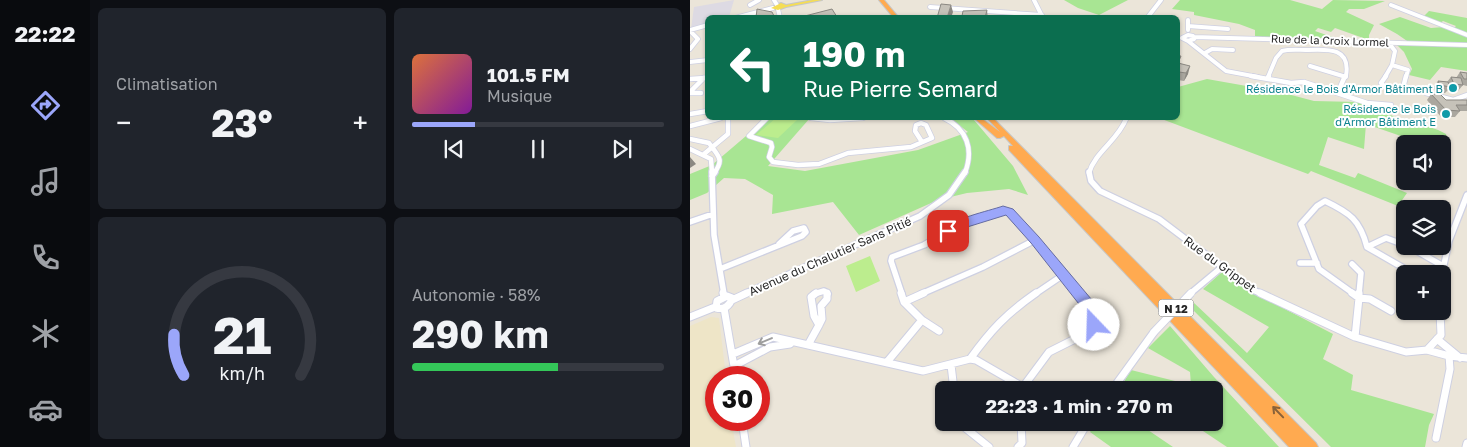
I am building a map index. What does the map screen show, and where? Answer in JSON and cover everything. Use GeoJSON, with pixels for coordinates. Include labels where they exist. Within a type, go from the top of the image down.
{"type":"FeatureCollection","features":[{"type":"Feature","properties":{"kind":"highway"},"geometry":{"type":"LineString","coordinates":[[875,0],[888,15]]}},
{"type":"Feature","properties":{"kind":"highway"},"geometry":{"type":"LineString","coordinates":[[881,0],[894,15]]}},
{"type":"Feature","properties":{"kind":"highway"},"geometry":{"type":"LineString","coordinates":[[980,120],[1004,136]]}},
{"type":"Feature","properties":{"kind":"highway","name":"N 12"},"geometry":{"type":"LineString","coordinates":[[984,120],[1004,136],[1312,447]]}},
{"type":"Feature","properties":{"kind":"highway","name":"N 12"},"geometry":{"type":"LineString","coordinates":[[992,120],[1004,136]]}},
{"type":"Feature","properties":{"kind":"highway"},"geometry":{"type":"LineString","coordinates":[[1000,120],[1004,136]]}},
{"type":"Feature","properties":{"kind":"highway","name":"N 12"},"geometry":{"type":"LineString","coordinates":[[1021,153],[1298,447]]}},
{"type":"Feature","properties":{"kind":"main road"},"geometry":{"type":"LineString","coordinates":[[776,5],[785,6],[820,0]]}},
{"type":"Feature","properties":{"kind":"street"},"geometry":{"type":"LineString","coordinates":[[750,5],[759,0]]}},
{"type":"Feature","properties":{"kind":"street"},"geometry":{"type":"LineString","coordinates":[[1034,0],[1042,15]]}},
{"type":"Feature","properties":{"kind":"street"},"geometry":{"type":"LineString","coordinates":[[1149,15],[1161,0]]}},
{"type":"Feature","properties":{"kind":"street"},"geometry":{"type":"LineString","coordinates":[[750,15],[776,5]]}},
{"type":"Feature","properties":{"kind":"street"},"geometry":{"type":"LineString","coordinates":[[1391,5],[1467,35]]}},
{"type":"Feature","properties":{"kind":"street"},"geometry":{"type":"LineString","coordinates":[[930,7],[1030,15]]}},
{"type":"Feature","properties":{"kind":"street"},"geometry":{"type":"LineString","coordinates":[[1188,20],[1188,28],[1193,40],[1188,41]]}},
{"type":"Feature","properties":{"kind":"street"},"geometry":{"type":"LineString","coordinates":[[690,49],[698,39],[690,30],[705,26]]}},
{"type":"Feature","properties":{"kind":"street"},"geometry":{"type":"LineString","coordinates":[[1188,28],[1228,29]]}},
{"type":"Feature","properties":{"kind":"street"},"geometry":{"type":"LineString","coordinates":[[1184,36],[1188,28]]}},
{"type":"Feature","properties":{"kind":"street"},"geometry":{"type":"LineString","coordinates":[[1180,35],[1226,71],[1291,82],[1304,82],[1367,103],[1391,105]]}},
{"type":"Feature","properties":{"kind":"street","name":"Rue de la Croix Lormel"},"geometry":{"type":"LineString","coordinates":[[1180,38],[1192,36],[1467,45]]}},
{"type":"Feature","properties":{"kind":"street"},"geometry":{"type":"LineString","coordinates":[[1388,42],[1395,51],[1392,64],[1382,84],[1385,87],[1403,88],[1408,70],[1392,64]]}},
{"type":"Feature","properties":{"kind":"street"},"geometry":{"type":"LineString","coordinates":[[1204,53],[1212,49],[1233,50]]}},
{"type":"Feature","properties":{"kind":"street"},"geometry":{"type":"LineString","coordinates":[[1268,78],[1279,53],[1284,50],[1337,50],[1342,53],[1348,66],[1346,76],[1338,92]]}},
{"type":"Feature","properties":{"kind":"street"},"geometry":{"type":"LineString","coordinates":[[690,62],[705,60]]}},
{"type":"Feature","properties":{"kind":"street"},"geometry":{"type":"LineString","coordinates":[[1310,66],[1346,76]]}},
{"type":"Feature","properties":{"kind":"street"},"geometry":{"type":"LineString","coordinates":[[690,79],[705,78]]}},
{"type":"Feature","properties":{"kind":"street"},"geometry":{"type":"LineString","coordinates":[[690,92],[705,79]]}},
{"type":"Feature","properties":{"kind":"street"},"geometry":{"type":"LineString","coordinates":[[690,92],[701,93]]}},
{"type":"Feature","properties":{"kind":"street"},"geometry":{"type":"LineString","coordinates":[[1426,93],[1453,100],[1467,95]]}},
{"type":"Feature","properties":{"kind":"street"},"geometry":{"type":"LineString","coordinates":[[690,114],[705,112]]}},
{"type":"Feature","properties":{"kind":"street"},"geometry":{"type":"LineString","coordinates":[[690,126],[709,120]]}},
{"type":"Feature","properties":{"kind":"street"},"geometry":{"type":"LineString","coordinates":[[704,154],[729,132],[728,120]]}},
{"type":"Feature","properties":{"kind":"street"},"geometry":{"type":"LineString","coordinates":[[765,120],[749,136],[756,140],[771,143],[772,147],[768,157],[773,162],[779,163],[818,164],[848,153],[898,149],[922,142]]}},
{"type":"Feature","properties":{"kind":"street","name":"Avenue du Chalutier Sans Pitié"},"geometry":{"type":"LineString","coordinates":[[732,300],[920,216],[939,204],[952,192],[968,166],[970,152],[966,137],[954,124],[947,120]]}},
{"type":"Feature","properties":{"kind":"street","name":"Rue du Grippet"},"geometry":{"type":"LineString","coordinates":[[1126,120],[1124,129],[1089,166],[1088,175],[1092,184],[1100,191],[1159,219],[1253,290],[1355,337],[1406,352],[1427,350],[1463,358]]}},
{"type":"Feature","properties":{"kind":"street"},"geometry":{"type":"LineString","coordinates":[[690,139],[706,142],[720,158],[720,165],[710,178]]}},
{"type":"Feature","properties":{"kind":"street"},"geometry":{"type":"LineString","coordinates":[[690,149],[704,154],[711,159],[713,167],[710,178],[713,214],[724,297]]}},
{"type":"Feature","properties":{"kind":"street"},"geometry":{"type":"LineString","coordinates":[[1443,265],[1449,241],[1467,195]]}},
{"type":"Feature","properties":{"kind":"street"},"geometry":{"type":"LineString","coordinates":[[1391,311],[1370,299],[1359,298],[1319,269],[1301,224],[1324,201],[1348,212],[1357,219],[1367,247],[1398,265]]}},
{"type":"Feature","properties":{"kind":"street"},"geometry":{"type":"LineString","coordinates":[[939,331],[922,320],[904,302],[891,261],[892,257],[924,245],[960,225],[1003,211],[1009,212],[1035,240],[1092,310],[1094,325],[1089,332],[1050,352],[1031,381]]}},
{"type":"Feature","properties":{"kind":"street"},"geometry":{"type":"LineString","coordinates":[[690,222],[713,214]]}},
{"type":"Feature","properties":{"kind":"street"},"geometry":{"type":"LineString","coordinates":[[1367,247],[1379,239],[1391,237],[1396,240]]}},
{"type":"Feature","properties":{"kind":"street"},"geometry":{"type":"LineString","coordinates":[[904,302],[983,267],[1035,240]]}},
{"type":"Feature","properties":{"kind":"street"},"geometry":{"type":"LineString","coordinates":[[720,268],[779,244]]}},
{"type":"Feature","properties":{"kind":"street"},"geometry":{"type":"LineString","coordinates":[[1423,255],[1441,265]]}},
{"type":"Feature","properties":{"kind":"street"},"geometry":{"type":"LineString","coordinates":[[1300,263],[1317,263]]}},
{"type":"Feature","properties":{"kind":"street"},"geometry":{"type":"LineString","coordinates":[[1352,264],[1361,272],[1355,337]]}},
{"type":"Feature","properties":{"kind":"street"},"geometry":{"type":"LineString","coordinates":[[1119,381],[1154,332],[1192,292],[1222,267]]}},
{"type":"Feature","properties":{"kind":"street"},"geometry":{"type":"LineString","coordinates":[[970,360],[992,329],[1012,310],[1063,275]]}},
{"type":"Feature","properties":{"kind":"street"},"geometry":{"type":"LineString","coordinates":[[808,345],[819,326],[822,319],[821,306],[827,299],[828,294],[824,291],[817,292],[811,297],[814,316],[819,326]]}},
{"type":"Feature","properties":{"kind":"street"},"geometry":{"type":"LineString","coordinates":[[690,317],[715,307],[717,309],[724,308],[732,300],[729,296],[724,297],[717,301],[715,307]]}},
{"type":"Feature","properties":{"kind":"street"},"geometry":{"type":"LineString","coordinates":[[724,308],[734,366],[770,347],[798,344]]}},
{"type":"Feature","properties":{"kind":"street"},"geometry":{"type":"LineString","coordinates":[[887,362],[922,320]]}},
{"type":"Feature","properties":{"kind":"street"},"geometry":{"type":"LineString","coordinates":[[1427,350],[1440,335],[1440,320]]}},
{"type":"Feature","properties":{"kind":"street"},"geometry":{"type":"LineString","coordinates":[[733,354],[773,337],[798,344],[929,371],[976,360],[1012,381]]}},
{"type":"Feature","properties":{"kind":"street","name":"Rue du Grippet"},"geometry":{"type":"LineString","coordinates":[[1437,339],[1463,358]]}},
{"type":"Feature","properties":{"kind":"street"},"geometry":{"type":"LineString","coordinates":[[1436,438],[1450,368],[1449,356]]}},
{"type":"Feature","properties":{"kind":"street"},"geometry":{"type":"LineString","coordinates":[[951,365],[953,381]]}},
{"type":"Feature","properties":{"kind":"street"},"geometry":{"type":"LineString","coordinates":[[744,431],[746,447]]}},
{"type":"Feature","properties":{"kind":"street"},"geometry":{"type":"LineString","coordinates":[[969,431],[989,447]]}},
{"type":"Feature","properties":{"kind":"street"},"geometry":{"type":"LineString","coordinates":[[1018,447],[1022,443],[1022,431]]}},
{"type":"Feature","properties":{"kind":"street"},"geometry":{"type":"LineString","coordinates":[[1073,447],[1081,431]]}},
{"type":"Feature","properties":{"kind":"street"},"geometry":{"type":"LineString","coordinates":[[1466,447],[1467,443]]}},
{"type":"Feature","properties":{"kind":"shaded area"},"geometry":{"type":"Polygon","coordinates":[[[734,0],[730,15],[705,15],[705,25],[691,29],[694,7],[734,0]]]}},
{"type":"Feature","properties":{"kind":"shaded area"},"geometry":{"type":"Polygon","coordinates":[[[711,317],[719,318],[725,366],[705,366],[705,431],[733,431],[736,447],[690,447],[690,326],[711,317]]]}},
{"type":"Feature","properties":{"kind":"green space"},"geometry":{"type":"Polygon","coordinates":[[[1064,0],[1128,0],[1099,15],[1078,8],[1064,0]]]}},
{"type":"Feature","properties":{"kind":"green space"},"geometry":{"type":"Polygon","coordinates":[[[1180,0],[1290,0],[1322,9],[1333,0],[1385,1],[1364,9],[1349,9],[1346,12],[1374,25],[1369,35],[1369,40],[1335,28],[1331,32],[1318,28],[1315,31],[1338,39],[1255,37],[1255,30],[1239,24],[1194,15],[1194,12],[1172,9],[1180,0]]]}},
{"type":"Feature","properties":{"kind":"green space"},"geometry":{"type":"Polygon","coordinates":[[[1429,11],[1467,18],[1467,34],[1453,29],[1456,26],[1423,17],[1429,11]]]}},
{"type":"Feature","properties":{"kind":"green space"},"geometry":{"type":"Polygon","coordinates":[[[1400,17],[1431,28],[1444,27],[1467,36],[1467,71],[1441,67],[1430,80],[1409,75],[1412,69],[1404,52],[1396,44],[1410,43],[1379,24],[1400,17]]]}},
{"type":"Feature","properties":{"kind":"green space"},"geometry":{"type":"Polygon","coordinates":[[[1207,79],[1280,92],[1314,101],[1357,102],[1379,106],[1392,116],[1438,130],[1446,135],[1398,135],[1366,124],[1364,149],[1328,137],[1319,165],[1355,178],[1358,173],[1407,193],[1402,200],[1396,200],[1396,205],[1311,171],[1308,174],[1164,120],[1180,120],[1180,86],[1207,79]]]}},
{"type":"Feature","properties":{"kind":"green space"},"geometry":{"type":"Polygon","coordinates":[[[762,120],[808,120],[768,166],[805,171],[918,150],[968,132],[953,120],[974,120],[1013,166],[1028,195],[1009,189],[967,193],[938,200],[859,235],[833,202],[772,214],[773,195],[745,179],[724,178],[707,193],[690,200],[690,174],[712,165],[762,120]]]}},
{"type":"Feature","properties":{"kind":"green space"},"geometry":{"type":"Polygon","coordinates":[[[774,120],[797,120],[778,138],[756,135],[774,120]]]}},
{"type":"Feature","properties":{"kind":"green space"},"geometry":{"type":"Polygon","coordinates":[[[870,256],[880,281],[856,292],[846,266],[870,256]]]}},
{"type":"Feature","properties":{"kind":"green space"},"geometry":{"type":"Polygon","coordinates":[[[1222,272],[1260,296],[1333,334],[1323,359],[1353,375],[1351,390],[1434,414],[1429,425],[1425,447],[1331,447],[1189,306],[1193,302],[1247,353],[1269,327],[1203,289],[1222,272]]]}},
{"type":"Feature","properties":{"kind":"green space"},"geometry":{"type":"Polygon","coordinates":[[[1170,326],[1218,381],[1191,381],[1190,372],[1148,348],[1170,326]]]}},
{"type":"Feature","properties":{"kind":"green space"},"geometry":{"type":"Polygon","coordinates":[[[1131,370],[1175,381],[1124,381],[1131,370]]]}},
{"type":"Feature","properties":{"kind":"green space"},"geometry":{"type":"Polygon","coordinates":[[[1223,387],[1279,447],[1227,447],[1203,431],[1223,431],[1223,387]]]}},
{"type":"Feature","properties":{"kind":"green space"},"geometry":{"type":"Polygon","coordinates":[[[1149,431],[1173,447],[1111,447],[1090,432],[1149,431]]]}},
{"type":"Feature","properties":{"kind":"building"},"geometry":{"type":"Polygon","coordinates":[[[941,4],[951,5],[948,15],[938,15],[941,4]]]}},
{"type":"Feature","properties":{"kind":"building"},"geometry":{"type":"Polygon","coordinates":[[[757,9],[772,12],[774,15],[756,15],[757,9]]]}},
{"type":"Feature","properties":{"kind":"building"},"geometry":{"type":"Polygon","coordinates":[[[832,9],[836,15],[809,15],[832,9]]]}},
{"type":"Feature","properties":{"kind":"building"},"geometry":{"type":"Polygon","coordinates":[[[987,10],[986,15],[962,15],[963,11],[987,10]]]}},
{"type":"Feature","properties":{"kind":"building"},"geometry":{"type":"Polygon","coordinates":[[[1180,64],[1190,66],[1186,73],[1180,72],[1180,64]]]}},
{"type":"Feature","properties":{"kind":"building"},"geometry":{"type":"Polygon","coordinates":[[[1460,72],[1467,73],[1467,79],[1464,79],[1460,72]]]}},
{"type":"Feature","properties":{"kind":"building"},"geometry":{"type":"Polygon","coordinates":[[[1451,77],[1461,78],[1463,85],[1454,84],[1451,77]]]}},
{"type":"Feature","properties":{"kind":"building"},"geometry":{"type":"Polygon","coordinates":[[[1438,81],[1448,82],[1450,87],[1440,85],[1438,81]]]}},
{"type":"Feature","properties":{"kind":"building"},"geometry":{"type":"Polygon","coordinates":[[[1431,94],[1440,94],[1446,100],[1467,100],[1467,105],[1456,105],[1460,111],[1446,110],[1431,94]]]}},
{"type":"Feature","properties":{"kind":"place","name":"Résidence le Bois d'Armor Bâtiment B"},"geometry":{"type":"Point","coordinates":[1453,88]}},
{"type":"Feature","properties":{"kind":"place","name":"Résidence le Bois d'Armor Bâtiment E"},"geometry":{"type":"Point","coordinates":[1446,114]}},
{"type":"Feature","properties":{"kind":"route"},"geometry":{"type":"LineString","coordinates":[[948,231],[960,225],[1003,211],[1009,212],[1035,240],[1092,310],[1094,325]]}}]}
